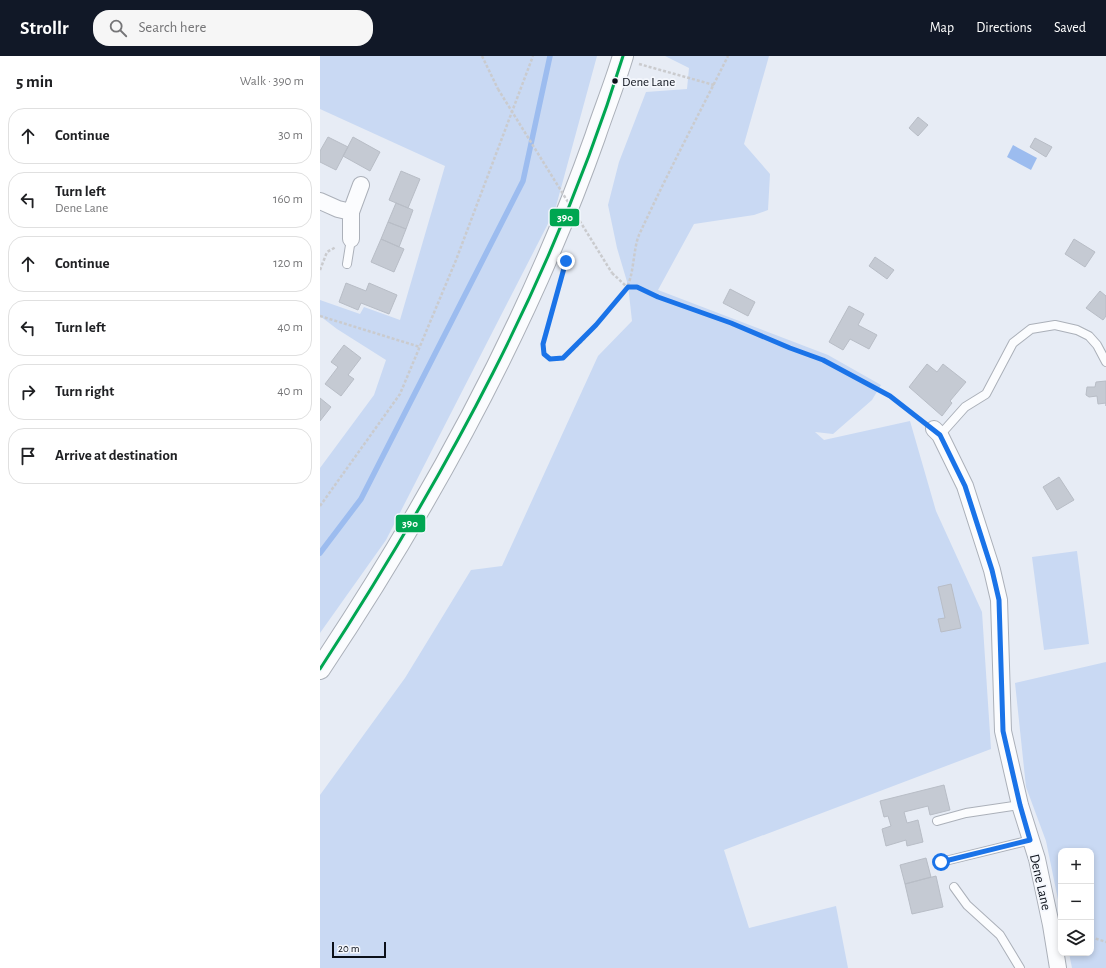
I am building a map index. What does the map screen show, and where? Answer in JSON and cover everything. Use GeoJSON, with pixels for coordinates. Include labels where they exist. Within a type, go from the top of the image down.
{"type":"FeatureCollection","features":[{"type":"Feature","properties":{"kind":"street"},"geometry":{"type":"LineString","coordinates":[[320,669],[395,553],[474,414],[551,250],[577,186],[622,58]]}},
{"type":"Feature","properties":{"kind":"street"},"geometry":{"type":"LineString","coordinates":[[351,239],[351,212],[361,185]]}},
{"type":"Feature","properties":{"kind":"street"},"geometry":{"type":"LineString","coordinates":[[320,201],[338,209],[351,212]]}},
{"type":"Feature","properties":{"kind":"street","name":"Dene Lane"},"geometry":{"type":"LineString","coordinates":[[937,432],[965,486],[992,570],[999,600],[1003,731],[1020,805],[1037,859],[1051,925],[1058,968]]}},
{"type":"Feature","properties":{"kind":"lane"},"geometry":{"type":"LineString","coordinates":[[347,264],[351,239]]}},
{"type":"Feature","properties":{"kind":"lane"},"geometry":{"type":"LineString","coordinates":[[937,432],[965,407],[986,394],[1013,343],[1031,329],[1054,325],[1077,330],[1089,336],[1097,344],[1106,362]]}},
{"type":"Feature","properties":{"kind":"lane"},"geometry":{"type":"LineString","coordinates":[[938,821],[966,813],[1020,805]]}},
{"type":"Feature","properties":{"kind":"lane"},"geometry":{"type":"LineString","coordinates":[[941,862],[1030,840]]}},
{"type":"Feature","properties":{"kind":"lane"},"geometry":{"type":"LineString","coordinates":[[954,887],[967,905],[1000,935],[1020,968]]}},
{"type":"Feature","properties":{"kind":"path"},"geometry":{"type":"LineString","coordinates":[[482,56],[498,89],[612,273],[628,287],[637,287],[658,297],[731,323],[823,360],[890,396],[937,432]]}},
{"type":"Feature","properties":{"kind":"path"},"geometry":{"type":"LineString","coordinates":[[320,506],[400,394],[456,260],[533,56]]}},
{"type":"Feature","properties":{"kind":"path"},"geometry":{"type":"LineString","coordinates":[[551,250],[566,261],[543,344],[544,354],[550,359],[563,358],[569,353],[596,325],[628,287],[638,237],[728,56]]}},
{"type":"Feature","properties":{"kind":"path"},"geometry":{"type":"LineString","coordinates":[[622,58],[714,85]]}},
{"type":"Feature","properties":{"kind":"path"},"geometry":{"type":"LineString","coordinates":[[320,270],[327,252],[351,239]]}},
{"type":"Feature","properties":{"kind":"path"},"geometry":{"type":"LineString","coordinates":[[320,316],[420,347]]}},
{"type":"Feature","properties":{"kind":"path"},"geometry":{"type":"LineString","coordinates":[[1094,938],[1106,942]]}},
{"type":"Feature","properties":{"kind":"shaded area"},"geometry":{"type":"Polygon","coordinates":[[[320,56],[597,56],[555,210],[386,540],[320,633],[320,468],[374,395],[386,360],[337,329],[320,316],[320,300],[360,314],[364,307],[400,320],[445,166],[320,109],[320,56]]]}},
{"type":"Feature","properties":{"kind":"shaded area"},"geometry":{"type":"Polygon","coordinates":[[[665,56],[769,56],[744,144],[770,174],[768,210],[754,215],[694,224],[658,290],[828,355],[881,385],[872,400],[833,434],[815,432],[824,440],[910,421],[936,511],[982,612],[991,749],[724,850],[749,928],[836,906],[848,968],[320,968],[320,795],[405,678],[471,570],[502,566],[598,356],[632,321],[628,285],[617,248],[608,205],[619,162],[646,92],[687,89],[689,68],[665,56]]]}},
{"type":"Feature","properties":{"kind":"shaded area"},"geometry":{"type":"Polygon","coordinates":[[[1077,551],[1089,644],[1044,650],[1032,557],[1077,551]]]}},
{"type":"Feature","properties":{"kind":"shaded area"},"geometry":{"type":"Polygon","coordinates":[[[1106,662],[1106,968],[1072,968],[1070,956],[1094,956],[1094,848],[1058,848],[1058,899],[1046,841],[1026,787],[1015,683],[1106,662]]]}},
{"type":"Feature","properties":{"kind":"water"},"geometry":{"type":"Polygon","coordinates":[[[1013,145],[1037,158],[1031,170],[1007,157],[1013,145]]]}},
{"type":"Feature","properties":{"kind":"building"},"geometry":{"type":"Polygon","coordinates":[[[918,117],[928,125],[918,136],[909,128],[918,117]]]}},
{"type":"Feature","properties":{"kind":"building"},"geometry":{"type":"Polygon","coordinates":[[[328,137],[348,147],[336,170],[320,162],[320,151],[328,137]]]}},
{"type":"Feature","properties":{"kind":"building"},"geometry":{"type":"Polygon","coordinates":[[[353,137],[380,152],[370,171],[343,156],[353,137]]]}},
{"type":"Feature","properties":{"kind":"building"},"geometry":{"type":"Polygon","coordinates":[[[1035,138],[1052,147],[1046,157],[1030,147],[1035,138]]]}},
{"type":"Feature","properties":{"kind":"building"},"geometry":{"type":"Polygon","coordinates":[[[401,171],[420,179],[408,208],[389,200],[401,171]]]}},
{"type":"Feature","properties":{"kind":"building"},"geometry":{"type":"Polygon","coordinates":[[[396,203],[413,210],[406,229],[388,222],[396,203]]]}},
{"type":"Feature","properties":{"kind":"building"},"geometry":{"type":"Polygon","coordinates":[[[388,222],[406,229],[399,247],[381,239],[388,222]]]}},
{"type":"Feature","properties":{"kind":"building"},"geometry":{"type":"Polygon","coordinates":[[[381,239],[404,249],[394,272],[371,262],[381,239]]]}},
{"type":"Feature","properties":{"kind":"building"},"geometry":{"type":"Polygon","coordinates":[[[1074,239],[1095,252],[1085,267],[1065,254],[1074,239]]]}},
{"type":"Feature","properties":{"kind":"building"},"geometry":{"type":"Polygon","coordinates":[[[875,257],[894,270],[887,279],[869,266],[875,257]]]}},
{"type":"Feature","properties":{"kind":"building"},"geometry":{"type":"Polygon","coordinates":[[[346,283],[366,291],[369,283],[397,295],[389,314],[361,303],[358,310],[339,302],[346,283]]]}},
{"type":"Feature","properties":{"kind":"building"},"geometry":{"type":"Polygon","coordinates":[[[730,289],[755,302],[748,316],[723,303],[730,289]]]}},
{"type":"Feature","properties":{"kind":"building"},"geometry":{"type":"Polygon","coordinates":[[[1100,291],[1106,296],[1106,316],[1103,320],[1086,308],[1100,291]]]}},
{"type":"Feature","properties":{"kind":"building"},"geometry":{"type":"Polygon","coordinates":[[[849,306],[864,314],[858,325],[877,335],[869,349],[850,339],[843,350],[829,342],[849,306]]]}},
{"type":"Feature","properties":{"kind":"building"},"geometry":{"type":"Polygon","coordinates":[[[344,345],[361,358],[348,375],[354,379],[341,396],[325,384],[338,367],[331,362],[344,345]]]}},
{"type":"Feature","properties":{"kind":"building"},"geometry":{"type":"Polygon","coordinates":[[[927,364],[937,372],[943,364],[966,382],[950,401],[952,403],[942,416],[909,387],[927,364]]]}},
{"type":"Feature","properties":{"kind":"building"},"geometry":{"type":"Polygon","coordinates":[[[1106,381],[1106,403],[1098,404],[1097,396],[1089,397],[1086,395],[1087,387],[1095,387],[1096,382],[1106,381]]]}},
{"type":"Feature","properties":{"kind":"building"},"geometry":{"type":"Polygon","coordinates":[[[320,398],[331,407],[320,421],[320,398]]]}},
{"type":"Feature","properties":{"kind":"building"},"geometry":{"type":"Polygon","coordinates":[[[1059,477],[1074,500],[1057,510],[1043,487],[1059,477]]]}},
{"type":"Feature","properties":{"kind":"building"},"geometry":{"type":"Polygon","coordinates":[[[951,584],[961,628],[941,632],[938,619],[945,618],[938,587],[951,584]]]}},
{"type":"Feature","properties":{"kind":"building"},"geometry":{"type":"Polygon","coordinates":[[[944,785],[950,810],[930,815],[928,806],[904,812],[907,823],[918,820],[923,842],[907,846],[906,840],[886,846],[882,829],[891,826],[888,816],[884,817],[880,801],[944,785]]]}},
{"type":"Feature","properties":{"kind":"building"},"geometry":{"type":"Polygon","coordinates":[[[926,858],[931,877],[905,884],[900,865],[926,858]]]}},
{"type":"Feature","properties":{"kind":"building"},"geometry":{"type":"Polygon","coordinates":[[[936,876],[943,907],[912,914],[905,884],[936,876]]]}},
{"type":"Feature","properties":{"kind":"waterway"},"geometry":{"type":"LineString","coordinates":[[320,553],[361,499],[523,181],[550,56]]}},
{"type":"Feature","properties":{"kind":"transit line","name":"390"},"geometry":{"type":"LineString","coordinates":[[320,669],[411,523],[453,449],[493,373],[565,218],[596,138],[623,56]]}},
{"type":"Feature","properties":{"kind":"place","name":"Dene Lane"},"geometry":{"type":"Point","coordinates":[615,81]}},
{"type":"Feature","properties":{"kind":"route"},"geometry":{"type":"LineString","coordinates":[[566,261],[543,344],[544,354],[550,359],[555,360],[563,358],[596,325],[628,287],[637,287],[658,297],[731,323],[823,360],[890,396],[940,435],[965,486],[992,570],[999,600],[1003,731],[1020,805],[1030,840],[941,862]]}}]}
